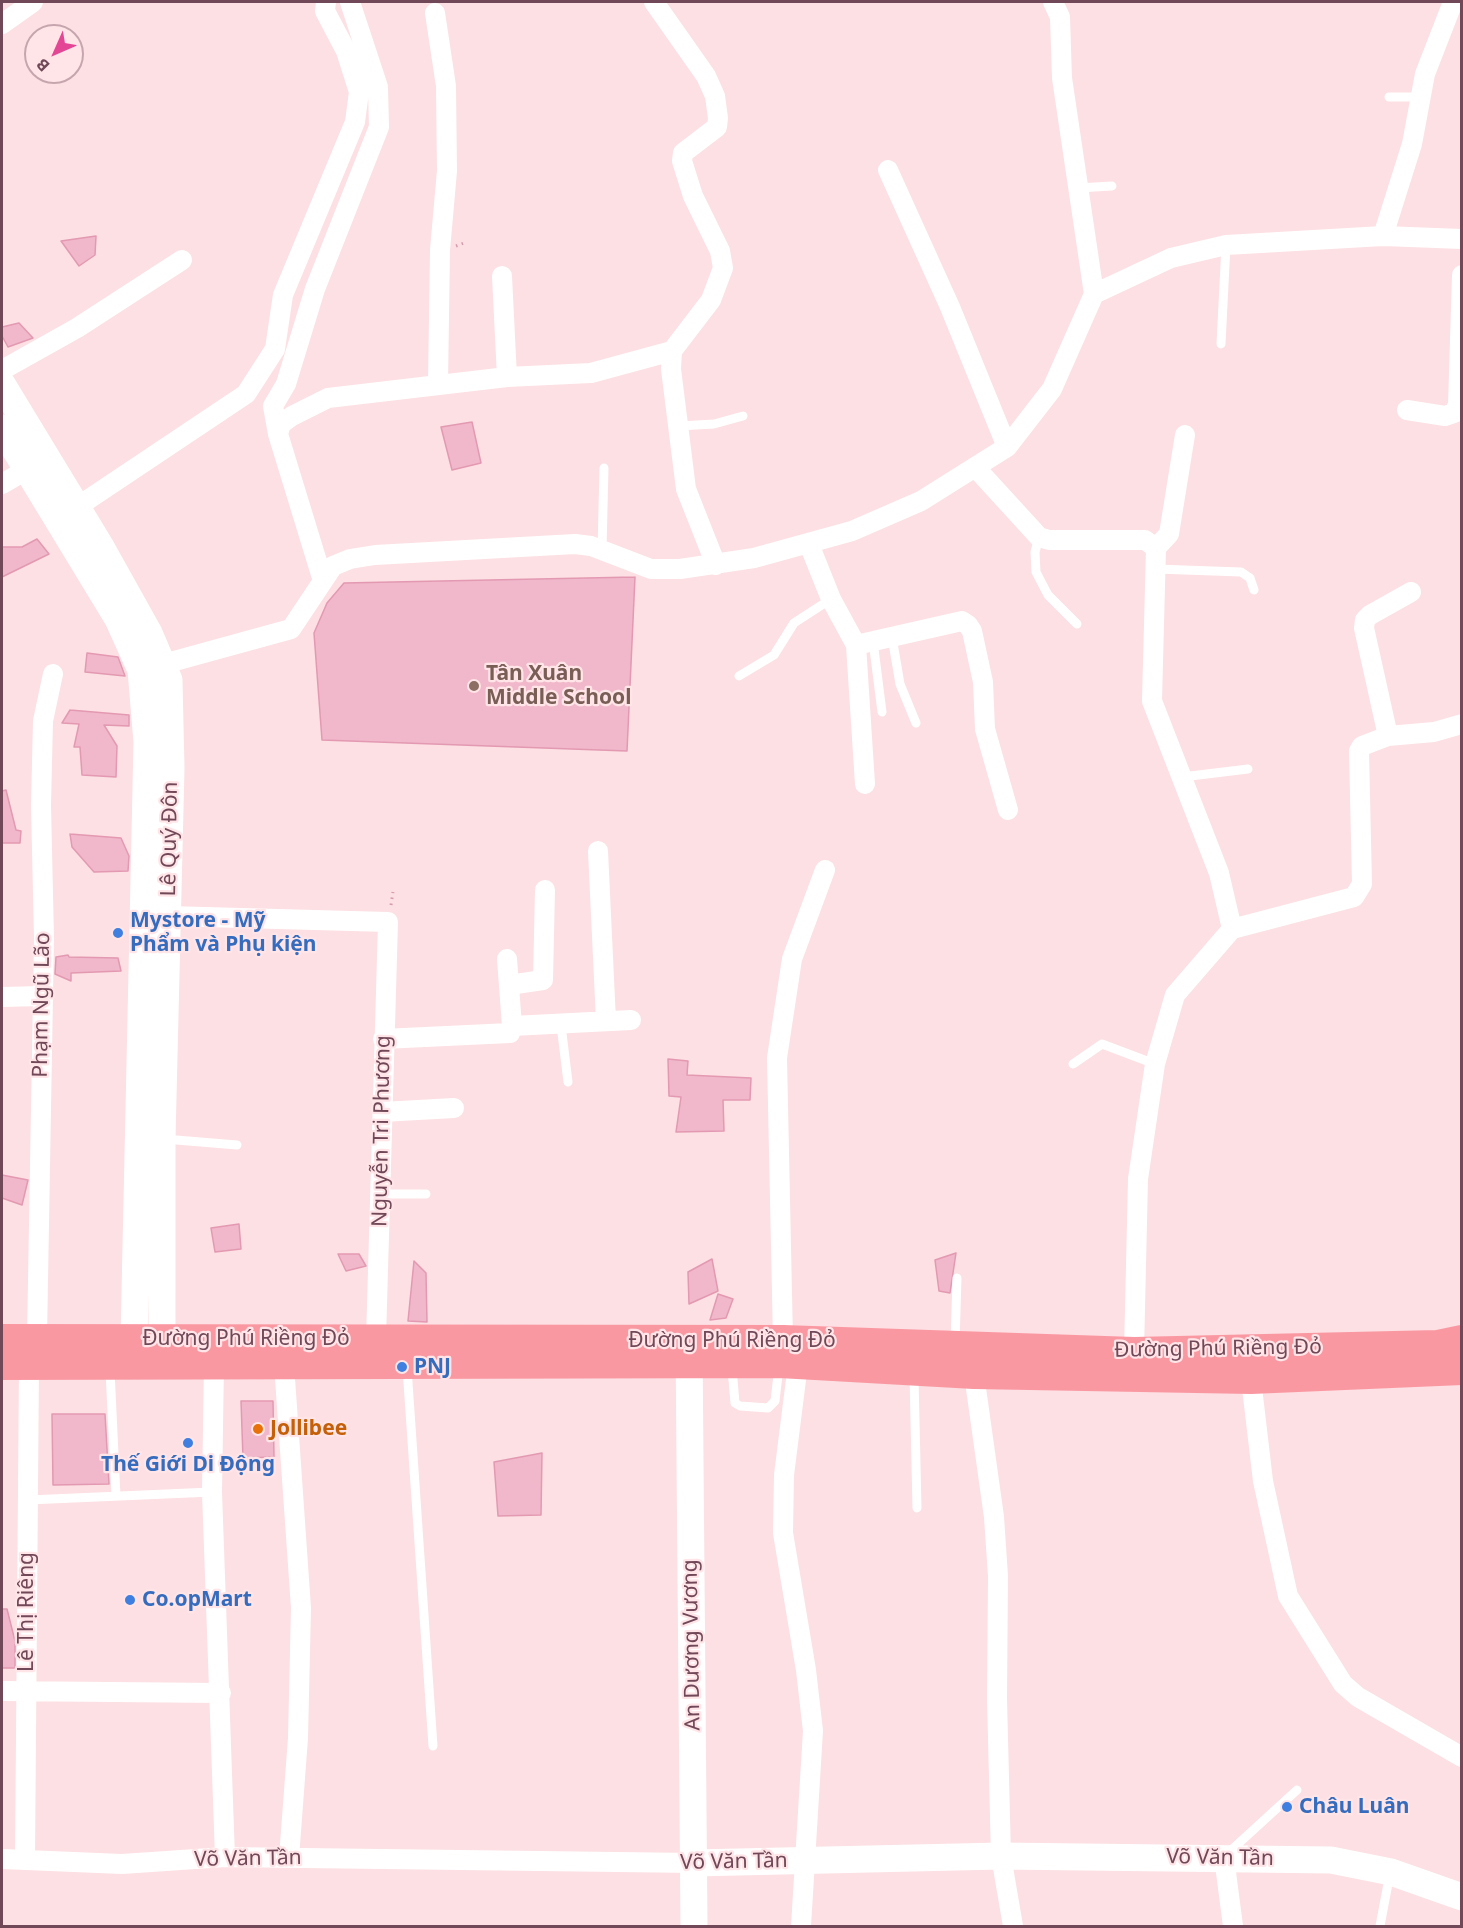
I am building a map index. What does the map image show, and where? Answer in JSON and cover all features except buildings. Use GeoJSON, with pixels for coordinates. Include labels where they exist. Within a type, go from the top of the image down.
{"type":"FeatureCollection","features":[{"type":"Feature","properties":{"kind":"main road","name":"Lê Quý Đôn"},"geometry":{"type":"LineString","coordinates":[[2,384],[37,464],[118,619],[171,697],[162,1139],[140,1354]]}},
{"type":"Feature","properties":{"kind":"main road","name":"Lê Quý Đôn"},"geometry":{"type":"LineString","coordinates":[[2,428],[77,507],[152,667],[147,742],[140,1354]]}},
{"type":"Feature","properties":{"kind":"main road","name":"Đường Phú Riềng Đỏ"},"geometry":{"type":"LineString","coordinates":[[2,1339],[23,1356],[140,1354],[376,1340],[787,1355],[955,1346],[1134,1352],[1438,1345],[1461,1340]]}},
{"type":"Feature","properties":{"kind":"main road","name":"Đường Phú Riềng Đỏ"},"geometry":{"type":"LineString","coordinates":[[140,1354],[214,1364],[284,1364],[688,1352],[732,1363],[787,1355],[914,1370],[974,1374],[1251,1379],[1461,1370]]}},
{"type":"Feature","properties":{"kind":"main road","name":"An Dương Vương"},"geometry":{"type":"LineString","coordinates":[[688,1352],[694,1926]]}},
{"type":"Feature","properties":{"kind":"main road","name":"Võ Văn Tần"},"geometry":{"type":"LineString","coordinates":[[695,1863],[1000,1856],[1330,1860],[1391,1872],[1461,1897]]}},
{"type":"Feature","properties":{"kind":"street"},"geometry":{"type":"LineString","coordinates":[[2,24],[33,2]]}},
{"type":"Feature","properties":{"kind":"street"},"geometry":{"type":"LineString","coordinates":[[77,507],[246,394],[275,349],[283,295],[355,122],[359,92],[346,51],[326,11],[326,2]]}},
{"type":"Feature","properties":{"kind":"street"},"geometry":{"type":"LineString","coordinates":[[323,581],[278,434],[273,406],[286,384],[315,290],[366,166],[379,128],[378,87],[350,2]]}},
{"type":"Feature","properties":{"kind":"street"},"geometry":{"type":"LineString","coordinates":[[654,2],[706,76],[715,96],[718,118],[717,128],[683,153],[682,161],[693,196],[720,251],[723,268],[711,300],[672,351],[671,369],[686,489],[716,565]]}},
{"type":"Feature","properties":{"kind":"street"},"geometry":{"type":"LineString","coordinates":[[152,667],[291,628],[333,566],[350,559],[375,555],[575,544],[602,550],[651,569],[716,565],[809,544],[852,531],[921,501],[1007,447],[1052,389],[1094,294],[1062,78],[1060,17],[1053,2]]}},
{"type":"Feature","properties":{"kind":"street"},"geometry":{"type":"LineString","coordinates":[[1383,236],[1412,144],[1425,74],[1453,2]]}},
{"type":"Feature","properties":{"kind":"street"},"geometry":{"type":"LineString","coordinates":[[435,13],[446,86],[447,171],[440,250],[438,384]]}},
{"type":"Feature","properties":{"kind":"street"},"geometry":{"type":"LineString","coordinates":[[342,153],[366,166]]}},
{"type":"Feature","properties":{"kind":"street"},"geometry":{"type":"LineString","coordinates":[[888,170],[950,307],[1007,447]]}},
{"type":"Feature","properties":{"kind":"street"},"geometry":{"type":"LineString","coordinates":[[1094,294],[1171,258],[1226,246],[1383,236],[1461,239]]}},
{"type":"Feature","properties":{"kind":"street"},"geometry":{"type":"LineString","coordinates":[[2,370],[77,328],[182,260]]}},
{"type":"Feature","properties":{"kind":"street"},"geometry":{"type":"LineString","coordinates":[[1407,410],[1445,416],[1454,413],[1458,405],[1461,275]]}},
{"type":"Feature","properties":{"kind":"street"},"geometry":{"type":"LineString","coordinates":[[501,276],[507,377]]}},
{"type":"Feature","properties":{"kind":"street"},"geometry":{"type":"LineString","coordinates":[[278,434],[281,424],[291,416],[328,398],[507,377],[591,374],[672,351]]}},
{"type":"Feature","properties":{"kind":"street"},"geometry":{"type":"LineString","coordinates":[[1185,435],[1169,534],[1156,548],[1151,666],[1152,701],[1219,873],[1232,929]]}},
{"type":"Feature","properties":{"kind":"street"},"geometry":{"type":"LineString","coordinates":[[2,484],[37,464]]}},
{"type":"Feature","properties":{"kind":"street"},"geometry":{"type":"LineString","coordinates":[[975,467],[1039,537],[1048,540],[1145,540],[1156,548]]}},
{"type":"Feature","properties":{"kind":"street"},"geometry":{"type":"LineString","coordinates":[[809,544],[831,599],[874,641],[865,784]]}},
{"type":"Feature","properties":{"kind":"street"},"geometry":{"type":"LineString","coordinates":[[1388,736],[1364,628],[1365,621],[1370,615],[1411,592]]}},
{"type":"Feature","properties":{"kind":"street"},"geometry":{"type":"LineString","coordinates":[[874,641],[962,621],[968,625],[972,631],[983,682],[985,729],[1008,810]]}},
{"type":"Feature","properties":{"kind":"street","name":"Phạm Ngũ Lão"},"geometry":{"type":"LineString","coordinates":[[23,1356],[42,996],[41,784],[44,721],[53,674]]}},
{"type":"Feature","properties":{"kind":"street"},"geometry":{"type":"LineString","coordinates":[[1134,1352],[1138,1179],[1155,1064],[1166,1018],[1175,995],[1232,929],[1354,897],[1362,884],[1359,751],[1368,743],[1388,736],[1434,732],[1461,724]]}},
{"type":"Feature","properties":{"kind":"street"},"geometry":{"type":"LineString","coordinates":[[598,851],[606,1021]]}},
{"type":"Feature","properties":{"kind":"street"},"geometry":{"type":"LineString","coordinates":[[801,1926],[804,1861],[811,1802],[813,1731],[806,1670],[783,1533],[787,1355],[777,1058],[792,959],[825,870]]}},
{"type":"Feature","properties":{"kind":"street"},"geometry":{"type":"LineString","coordinates":[[509,986],[543,980],[545,890]]}},
{"type":"Feature","properties":{"kind":"street","name":"Nguyễn Tri Phương"},"geometry":{"type":"LineString","coordinates":[[168,916],[388,922],[383,1039],[382,1194],[376,1340]]}},
{"type":"Feature","properties":{"kind":"street"},"geometry":{"type":"LineString","coordinates":[[383,1039],[507,1035],[512,1026],[507,959]]}},
{"type":"Feature","properties":{"kind":"street"},"geometry":{"type":"LineString","coordinates":[[2,998],[42,996]]}},
{"type":"Feature","properties":{"kind":"street"},"geometry":{"type":"LineString","coordinates":[[512,1026],[631,1020]]}},
{"type":"Feature","properties":{"kind":"street"},"geometry":{"type":"LineString","coordinates":[[382,1112],[454,1108]]}},
{"type":"Feature","properties":{"kind":"street","name":"Lê Thị Riêng"},"geometry":{"type":"LineString","coordinates":[[23,1356],[28,1500],[25,1858]]}},
{"type":"Feature","properties":{"kind":"street"},"geometry":{"type":"LineString","coordinates":[[214,1364],[212,1492],[225,1857]]}},
{"type":"Feature","properties":{"kind":"street"},"geometry":{"type":"LineString","coordinates":[[284,1364],[301,1608],[298,1738],[289,1858]]}},
{"type":"Feature","properties":{"kind":"street"},"geometry":{"type":"LineString","coordinates":[[974,1374],[994,1517],[998,1576],[997,1699],[1000,1856],[1013,1926]]}},
{"type":"Feature","properties":{"kind":"street"},"geometry":{"type":"LineString","coordinates":[[1251,1379],[1263,1481],[1288,1596],[1343,1684],[1358,1698],[1461,1757]]}},
{"type":"Feature","properties":{"kind":"street"},"geometry":{"type":"LineString","coordinates":[[2,1691],[220,1693]]}},
{"type":"Feature","properties":{"kind":"street","name":"Võ Văn Tần"},"geometry":{"type":"LineString","coordinates":[[2,1859],[25,1858],[122,1864],[225,1857],[695,1863]]}},
{"type":"Feature","properties":{"kind":"street"},"geometry":{"type":"LineString","coordinates":[[1224,1857],[1233,1926]]}},
{"type":"Feature","properties":{"kind":"lane"},"geometry":{"type":"LineString","coordinates":[[1389,97],[1420,97]]}},
{"type":"Feature","properties":{"kind":"lane"},"geometry":{"type":"LineString","coordinates":[[1078,189],[1112,186]]}},
{"type":"Feature","properties":{"kind":"lane"},"geometry":{"type":"LineString","coordinates":[[1221,344],[1226,246]]}},
{"type":"Feature","properties":{"kind":"lane"},"geometry":{"type":"LineString","coordinates":[[679,426],[714,424],[743,416]]}},
{"type":"Feature","properties":{"kind":"lane"},"geometry":{"type":"LineString","coordinates":[[602,550],[604,468]]}},
{"type":"Feature","properties":{"kind":"lane"},"geometry":{"type":"LineString","coordinates":[[1039,537],[1035,552],[1036,572],[1048,595],[1077,624]]}},
{"type":"Feature","properties":{"kind":"lane"},"geometry":{"type":"LineString","coordinates":[[1156,569],[1241,572],[1250,578],[1254,590]]}},
{"type":"Feature","properties":{"kind":"lane"},"geometry":{"type":"LineString","coordinates":[[739,676],[774,655],[794,622],[831,599]]}},
{"type":"Feature","properties":{"kind":"lane"},"geometry":{"type":"LineString","coordinates":[[874,641],[882,712]]}},
{"type":"Feature","properties":{"kind":"lane"},"geometry":{"type":"LineString","coordinates":[[874,641],[900,684],[916,723]]}},
{"type":"Feature","properties":{"kind":"lane"},"geometry":{"type":"LineString","coordinates":[[1182,777],[1248,769]]}},
{"type":"Feature","properties":{"kind":"lane"},"geometry":{"type":"LineString","coordinates":[[561,1024],[568,1082]]}},
{"type":"Feature","properties":{"kind":"lane"},"geometry":{"type":"LineString","coordinates":[[1072,1064],[1102,1044],[1155,1064]]}},
{"type":"Feature","properties":{"kind":"lane"},"geometry":{"type":"LineString","coordinates":[[162,1139],[237,1145]]}},
{"type":"Feature","properties":{"kind":"lane"},"geometry":{"type":"LineString","coordinates":[[382,1194],[426,1194]]}},
{"type":"Feature","properties":{"kind":"lane"},"geometry":{"type":"LineString","coordinates":[[955,1346],[957,1278]]}},
{"type":"Feature","properties":{"kind":"lane"},"geometry":{"type":"LineString","coordinates":[[116,1496],[140,1354]]}},
{"type":"Feature","properties":{"kind":"lane"},"geometry":{"type":"LineString","coordinates":[[732,1363],[735,1403],[741,1406],[768,1408],[776,1401],[787,1355]]}},
{"type":"Feature","properties":{"kind":"lane"},"geometry":{"type":"LineString","coordinates":[[406,1362],[433,1746]]}},
{"type":"Feature","properties":{"kind":"lane"},"geometry":{"type":"LineString","coordinates":[[914,1370],[917,1508]]}},
{"type":"Feature","properties":{"kind":"lane"},"geometry":{"type":"LineString","coordinates":[[28,1500],[212,1492]]}},
{"type":"Feature","properties":{"kind":"lane"},"geometry":{"type":"LineString","coordinates":[[1224,1857],[1297,1790]]}},
{"type":"Feature","properties":{"kind":"lane"},"geometry":{"type":"LineString","coordinates":[[1380,1926],[1391,1872]]}},
{"type":"Feature","properties":{"kind":"place","name":"Tân Xuân Middle School"},"geometry":{"type":"Point","coordinates":[474,686]}},
{"type":"Feature","properties":{"kind":"place","name":"Mystore - Mỹ Phẩm và Phụ kiện"},"geometry":{"type":"Point","coordinates":[118,933]}},
{"type":"Feature","properties":{"kind":"place","name":"PNJ"},"geometry":{"type":"Point","coordinates":[402,1367]}},
{"type":"Feature","properties":{"kind":"place","name":"Jollibee"},"geometry":{"type":"Point","coordinates":[258,1429]}},
{"type":"Feature","properties":{"kind":"place","name":"Thế Giới Di Động"},"geometry":{"type":"Point","coordinates":[188,1443]}},
{"type":"Feature","properties":{"kind":"place","name":"Co.opMart"},"geometry":{"type":"Point","coordinates":[130,1600]}},
{"type":"Feature","properties":{"kind":"place","name":"Châu Luân"},"geometry":{"type":"Point","coordinates":[1287,1807]}}]}
